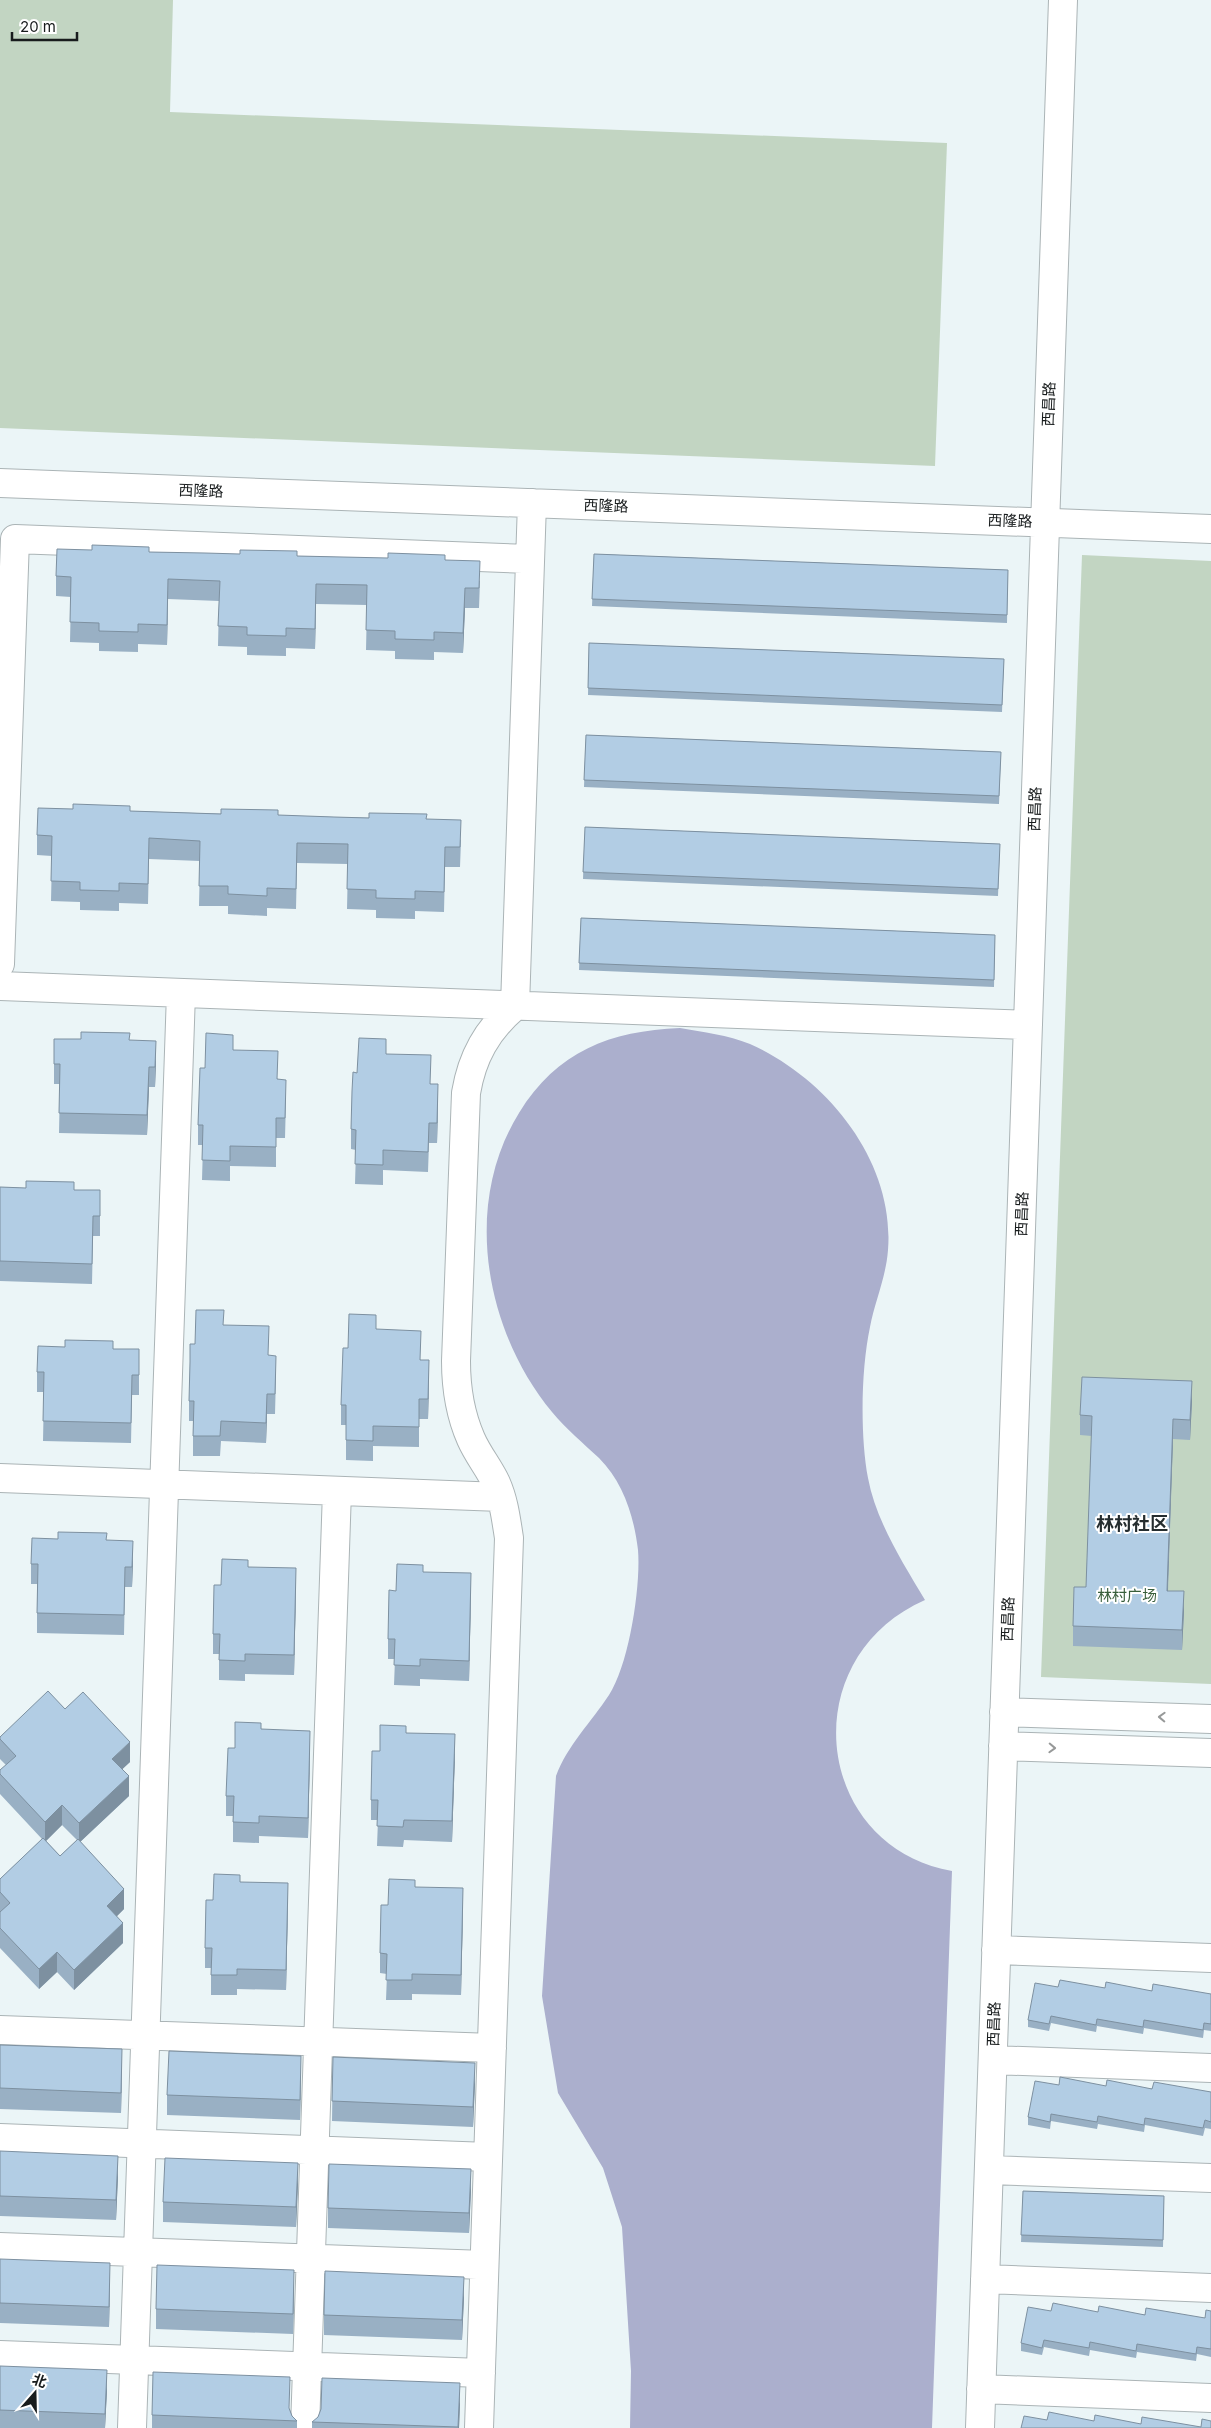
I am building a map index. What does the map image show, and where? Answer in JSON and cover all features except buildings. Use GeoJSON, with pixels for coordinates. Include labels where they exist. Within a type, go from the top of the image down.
{"type":"FeatureCollection","features":[{"type":"Feature","properties":{"kind":"street","name":"西昌路"},"geometry":{"type":"LineString","coordinates":[[980,2428],[1063,0]]}},
{"type":"Feature","properties":{"kind":"street","name":"西隆路"},"geometry":{"type":"LineString","coordinates":[[0,484],[1211,529]]}},
{"type":"Feature","properties":{"kind":"street"},"geometry":{"type":"LineString","coordinates":[[479,2428],[509,1538],[505,1510],[496,1482],[474,1445],[464,1420],[457,1387],[456,1360],[466,1093],[474,1060],[482,1044],[502,1017],[515,1006],[532,503]]}},
{"type":"Feature","properties":{"kind":"street"},"geometry":{"type":"LineString","coordinates":[[0,964],[15,539],[530,559]]}},
{"type":"Feature","properties":{"kind":"street"},"geometry":{"type":"LineString","coordinates":[[0,986],[1028,1025]]}},
{"type":"Feature","properties":{"kind":"street"},"geometry":{"type":"LineString","coordinates":[[132,2428],[181,993]]}},
{"type":"Feature","properties":{"kind":"street"},"geometry":{"type":"LineString","coordinates":[[0,1478],[501,1497]]}},
{"type":"Feature","properties":{"kind":"street"},"geometry":{"type":"LineString","coordinates":[[305,2428],[338,1491]]}},
{"type":"Feature","properties":{"kind":"street"},"geometry":{"type":"LineString","coordinates":[[1004,1712],[1211,1719]]}},
{"type":"Feature","properties":{"kind":"street"},"geometry":{"type":"LineString","coordinates":[[1003,1746],[1211,1753]]}},
{"type":"Feature","properties":{"kind":"street"},"geometry":{"type":"LineString","coordinates":[[996,1950],[1211,1958]]}},
{"type":"Feature","properties":{"kind":"street"},"geometry":{"type":"LineString","coordinates":[[0,2030],[492,2048]]}},
{"type":"Feature","properties":{"kind":"street"},"geometry":{"type":"LineString","coordinates":[[993,2060],[1211,2068]]}},
{"type":"Feature","properties":{"kind":"street"},"geometry":{"type":"LineString","coordinates":[[0,2138],[488,2157]]}},
{"type":"Feature","properties":{"kind":"street"},"geometry":{"type":"LineString","coordinates":[[989,2170],[1211,2178]]}},
{"type":"Feature","properties":{"kind":"street"},"geometry":{"type":"LineString","coordinates":[[0,2247],[484,2265]]}},
{"type":"Feature","properties":{"kind":"street"},"geometry":{"type":"LineString","coordinates":[[985,2279],[1211,2288]]}},
{"type":"Feature","properties":{"kind":"street"},"geometry":{"type":"LineString","coordinates":[[0,2355],[481,2373]]}},
{"type":"Feature","properties":{"kind":"street"},"geometry":{"type":"LineString","coordinates":[[981,2389],[1211,2398]]}},
{"type":"Feature","properties":{"kind":"green space"},"geometry":{"type":"Polygon","coordinates":[[[0,0],[173,0],[170,112],[947,143],[935,466],[0,428],[0,0]]]}},
{"type":"Feature","properties":{"kind":"green space","name":"林村广场"},"geometry":{"type":"Polygon","coordinates":[[[1082,555],[1211,561],[1211,1684],[1041,1677],[1082,555]]]}},
{"type":"Feature","properties":{"kind":"water"},"geometry":{"type":"Polygon","coordinates":[[[680,1028],[724,1036],[750,1044],[779,1059],[830,1101],[851,1127],[868,1155],[880,1186],[887,1217],[887,1260],[870,1327],[863,1382],[865,1461],[877,1510],[899,1556],[925,1600],[883,1627],[854,1663],[839,1705],[837,1748],[848,1790],[871,1826],[906,1855],[952,1871],[932,2428],[630,2428],[631,2371],[622,2227],[603,2168],[558,2093],[542,1996],[556,1776],[573,1744],[609,1695],[616,1682],[628,1645],[632,1625],[638,1584],[638,1550],[630,1512],[615,1478],[599,1458],[552,1412],[529,1380],[511,1344],[497,1306],[489,1267],[487,1227],[491,1187],[501,1149],[519,1113],[550,1074],[588,1048],[608,1040],[655,1030],[680,1028]]]}},
{"type":"Feature","properties":{"kind":"district","name":"林村社区"},"geometry":{"type":"Point","coordinates":[1132,1524]}}]}
